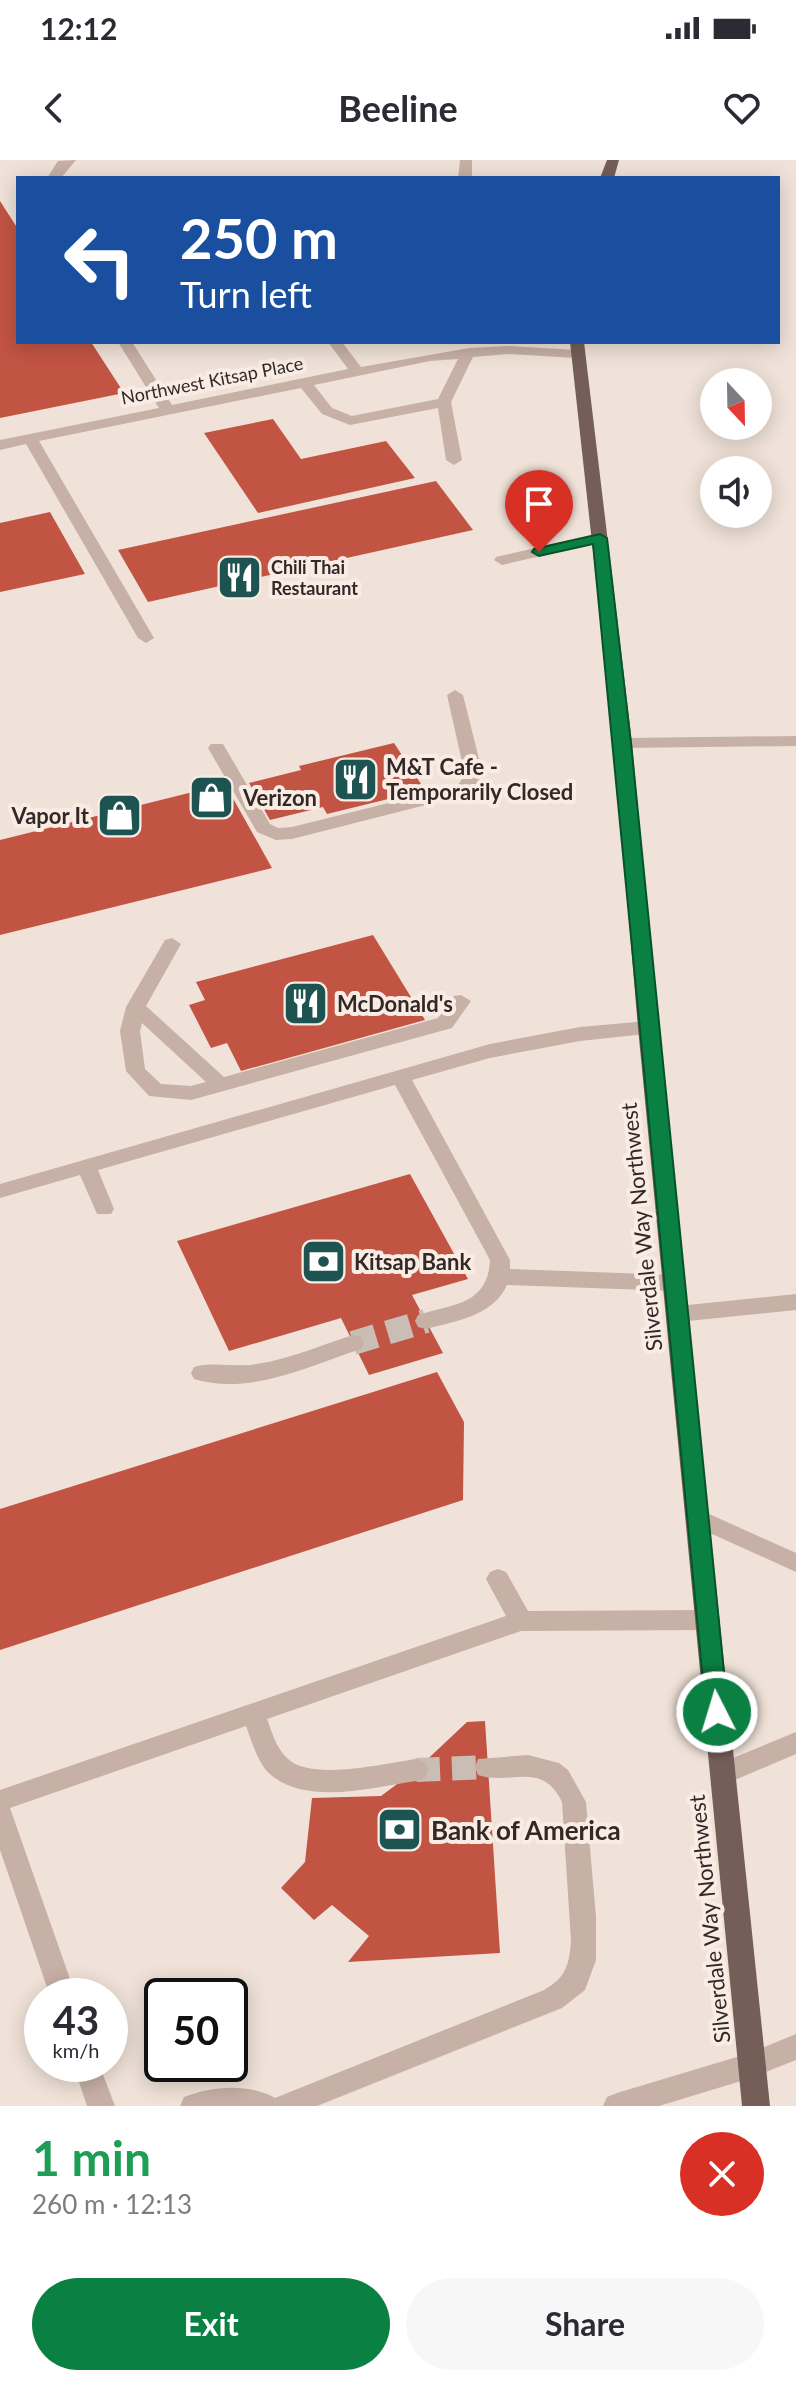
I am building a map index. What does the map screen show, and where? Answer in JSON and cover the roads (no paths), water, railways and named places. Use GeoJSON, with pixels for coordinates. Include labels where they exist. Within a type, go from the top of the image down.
{"type":"FeatureCollection","features":[{"type":"Feature","properties":{"kind":"main road","name":"Silverdale Way Northwest"},"geometry":{"type":"LineString","coordinates":[[577,348],[623,743],[648,1028],[756,2106]]}},
{"type":"Feature","properties":{"kind":"street"},"geometry":{"type":"LineString","coordinates":[[55,176],[63,164],[70,160]]}},
{"type":"Feature","properties":{"kind":"street"},"geometry":{"type":"LineString","coordinates":[[126,344],[167,409]]}},
{"type":"Feature","properties":{"kind":"street"},"geometry":{"type":"LineString","coordinates":[[337,344],[357,371]]}},
{"type":"Feature","properties":{"kind":"street","name":"Northwest Kitsap Place"},"geometry":{"type":"LineString","coordinates":[[0,445],[357,371],[469,352],[506,346],[577,348]]}},
{"type":"Feature","properties":{"kind":"street"},"geometry":{"type":"LineString","coordinates":[[454,460],[444,402],[469,352]]}},
{"type":"Feature","properties":{"kind":"street"},"geometry":{"type":"LineString","coordinates":[[304,382],[327,411],[350,421],[444,402]]}},
{"type":"Feature","properties":{"kind":"street"},"geometry":{"type":"LineString","coordinates":[[30,438],[146,638]]}},
{"type":"Feature","properties":{"kind":"street"},"geometry":{"type":"LineString","coordinates":[[502,560],[600,538]]}},
{"type":"Feature","properties":{"kind":"street"},"geometry":{"type":"LineString","coordinates":[[217,748],[263,828],[276,834],[292,833],[463,790],[474,775],[455,695]]}},
{"type":"Feature","properties":{"kind":"street"},"geometry":{"type":"LineString","coordinates":[[623,743],[796,741]]}},
{"type":"Feature","properties":{"kind":"street"},"geometry":{"type":"LineString","coordinates":[[172,944],[136,1007],[130,1031],[136,1071],[156,1091],[191,1093],[445,1023],[461,1001]]}},
{"type":"Feature","properties":{"kind":"street"},"geometry":{"type":"LineString","coordinates":[[136,1007],[221,1085]]}},
{"type":"Feature","properties":{"kind":"street"},"geometry":{"type":"LineString","coordinates":[[0,1191],[490,1051],[580,1034],[648,1028]]}},
{"type":"Feature","properties":{"kind":"street"},"geometry":{"type":"LineString","coordinates":[[400,1077],[500,1260],[502,1277],[491,1295],[470,1308],[426,1321]]}},
{"type":"Feature","properties":{"kind":"street"},"geometry":{"type":"LineString","coordinates":[[86,1166],[104,1209]]}},
{"type":"Feature","properties":{"kind":"street"},"geometry":{"type":"LineString","coordinates":[[502,1277],[675,1283]]}},
{"type":"Feature","properties":{"kind":"street"},"geometry":{"type":"LineString","coordinates":[[678,1314],[796,1302]]}},
{"type":"Feature","properties":{"kind":"street"},"geometry":{"type":"LineString","coordinates":[[202,1373],[246,1377],[353,1343]]}},
{"type":"Feature","properties":{"kind":"street"},"geometry":{"type":"LineString","coordinates":[[698,1518],[796,1563]]}},
{"type":"Feature","properties":{"kind":"street"},"geometry":{"type":"LineString","coordinates":[[498,1579],[521,1621]]}},
{"type":"Feature","properties":{"kind":"street"},"geometry":{"type":"LineString","coordinates":[[0,1801],[521,1621],[708,1620]]}},
{"type":"Feature","properties":{"kind":"street"},"geometry":{"type":"LineString","coordinates":[[253,1714],[279,1768],[295,1777],[326,1780],[416,1770]]}},
{"type":"Feature","properties":{"kind":"street"},"geometry":{"type":"LineString","coordinates":[[723,1774],[796,1743]]}},
{"type":"Feature","properties":{"kind":"street"},"geometry":{"type":"LineString","coordinates":[[285,2106],[553,1999],[565,1993],[581,1972],[576,1832],[574,1802],[569,1788],[544,1767],[487,1767]]}},
{"type":"Feature","properties":{"kind":"street"},"geometry":{"type":"LineString","coordinates":[[0,1813],[57,1978]]}},
{"type":"Feature","properties":{"kind":"street"},"geometry":{"type":"LineString","coordinates":[[617,2106],[751,2065],[796,2047]]}},
{"type":"Feature","properties":{"kind":"street"},"geometry":{"type":"LineString","coordinates":[[92,2082],[101,2106]]}},
{"type":"Feature","properties":{"kind":"street"},"geometry":{"type":"LineString","coordinates":[[194,2106],[210,2100],[265,2106]]}},
{"type":"Feature","properties":{"kind":"tunnel"},"geometry":{"type":"LineString","coordinates":[[353,1343],[426,1321]]}},
{"type":"Feature","properties":{"kind":"tunnel"},"geometry":{"type":"LineString","coordinates":[[416,1770],[487,1767]]}},
{"type":"Feature","properties":{"kind":"place","name":"Chili Thai Restaurant"},"geometry":{"type":"Point","coordinates":[240,577]}},
{"type":"Feature","properties":{"kind":"place","name":"M&T Cafe - Temporarily Closed"},"geometry":{"type":"Point","coordinates":[355,779]}},
{"type":"Feature","properties":{"kind":"place","name":"Verizon"},"geometry":{"type":"Point","coordinates":[212,797]}},
{"type":"Feature","properties":{"kind":"place","name":"Vapor It"},"geometry":{"type":"Point","coordinates":[120,815]}},
{"type":"Feature","properties":{"kind":"place","name":"McDonald's"},"geometry":{"type":"Point","coordinates":[306,1003]}},
{"type":"Feature","properties":{"kind":"place","name":"Kitsap Bank"},"geometry":{"type":"Point","coordinates":[323,1261]}},
{"type":"Feature","properties":{"kind":"place","name":"Bank of America"},"geometry":{"type":"Point","coordinates":[400,1830]}}]}
